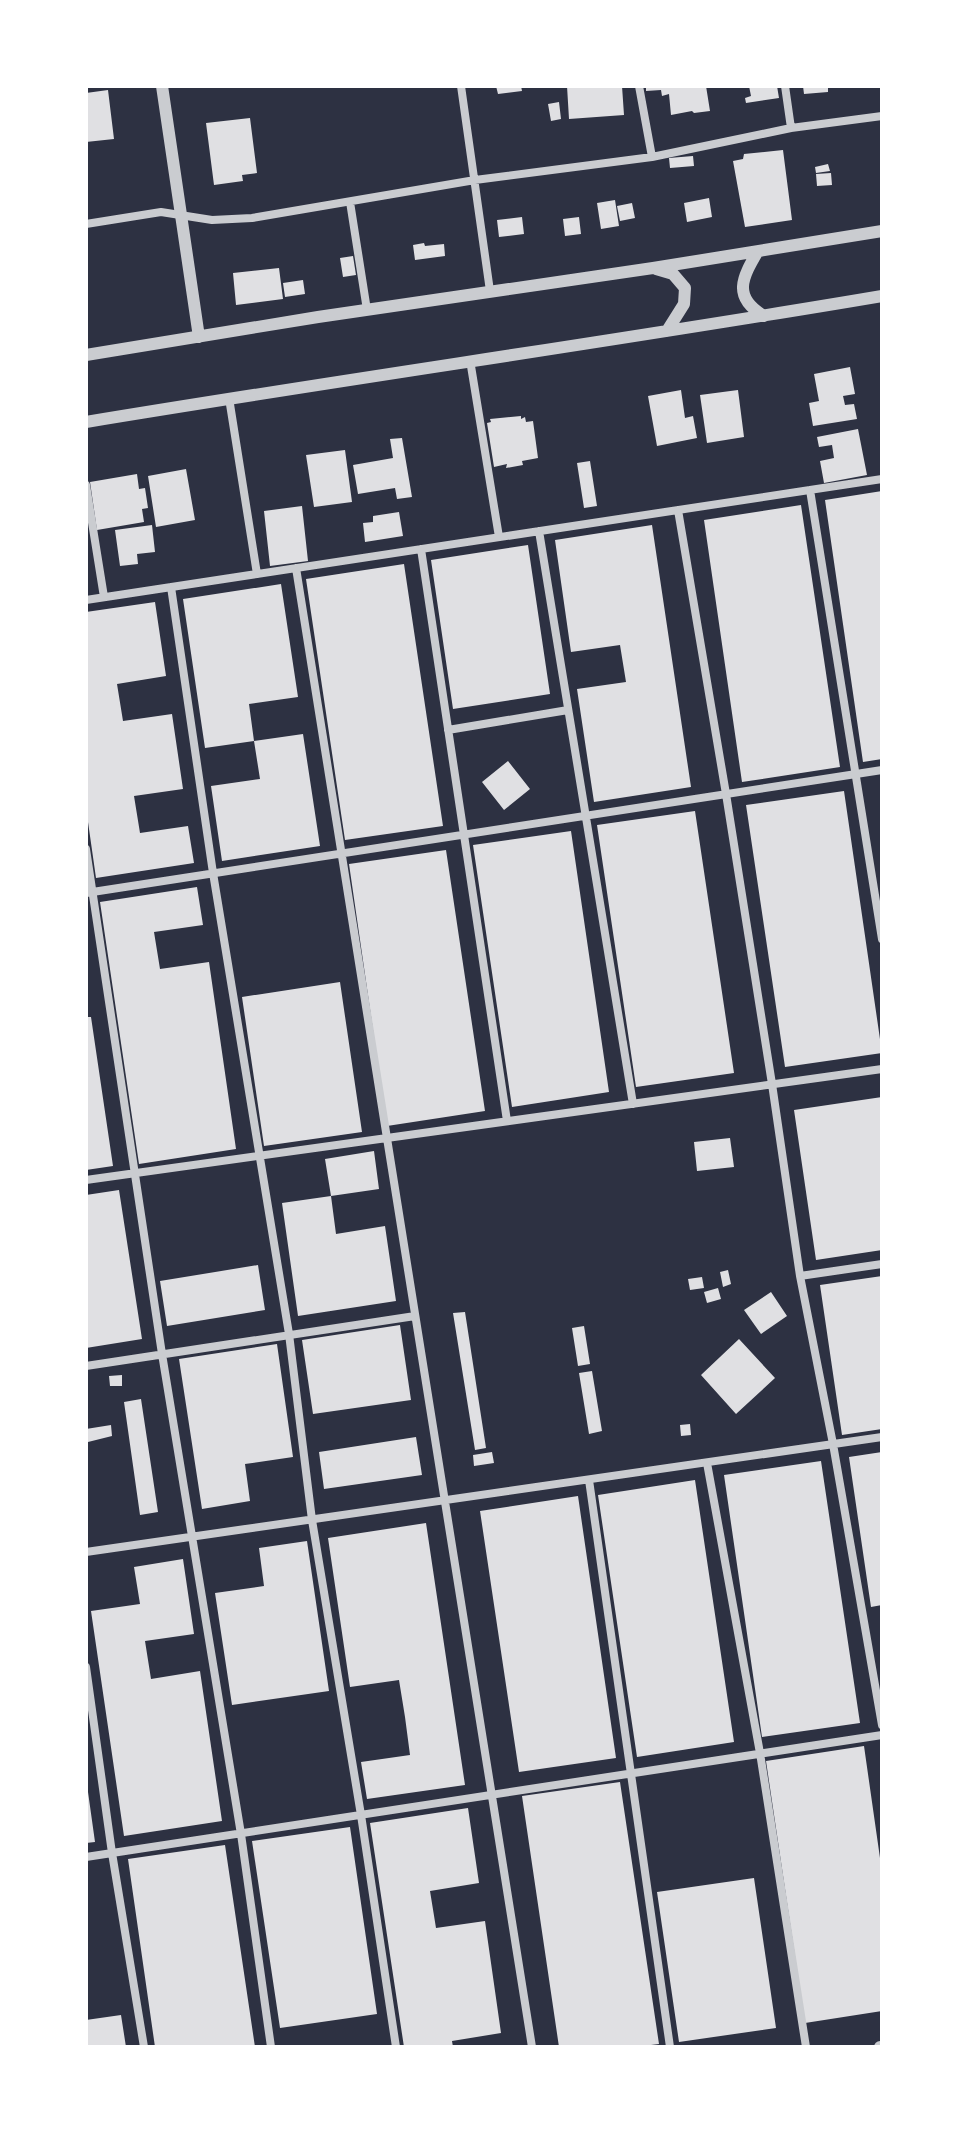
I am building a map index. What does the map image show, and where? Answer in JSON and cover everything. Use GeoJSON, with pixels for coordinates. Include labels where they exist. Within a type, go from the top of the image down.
{"type":"FeatureCollection","features":[{"type":"Feature","properties":{"kind":"street"},"geometry":{"type":"LineString","coordinates":[[162,86],[199,337]]}},
{"type":"Feature","properties":{"kind":"street"},"geometry":{"type":"LineString","coordinates":[[461,86],[490,291]]}},
{"type":"Feature","properties":{"kind":"street"},"geometry":{"type":"LineString","coordinates":[[639,86],[652,157]]}},
{"type":"Feature","properties":{"kind":"street"},"geometry":{"type":"LineString","coordinates":[[785,86],[791,128]]}},
{"type":"Feature","properties":{"kind":"street"},"geometry":{"type":"LineString","coordinates":[[86,224],[170,212],[212,220],[235,220],[475,180],[652,157],[791,128],[881,117]]}},
{"type":"Feature","properties":{"kind":"street"},"geometry":{"type":"LineString","coordinates":[[350,202],[367,310]]}},
{"type":"Feature","properties":{"kind":"street"},"geometry":{"type":"LineString","coordinates":[[86,355],[882,231]]}},
{"type":"Feature","properties":{"kind":"street"},"geometry":{"type":"LineString","coordinates":[[758,251],[744,274],[743,290],[749,305],[764,316]]}},
{"type":"Feature","properties":{"kind":"street"},"geometry":{"type":"LineString","coordinates":[[653,268],[673,274],[685,288],[684,304],[667,331]]}},
{"type":"Feature","properties":{"kind":"street"},"geometry":{"type":"LineString","coordinates":[[86,422],[882,296]]}},
{"type":"Feature","properties":{"kind":"street"},"geometry":{"type":"LineString","coordinates":[[470,360],[499,537]]}},
{"type":"Feature","properties":{"kind":"street"},"geometry":{"type":"LineString","coordinates":[[229,398],[257,574]]}},
{"type":"Feature","properties":{"kind":"street"},"geometry":{"type":"LineString","coordinates":[[86,600],[882,479]]}},
{"type":"Feature","properties":{"kind":"street"},"geometry":{"type":"LineString","coordinates":[[86,485],[104,597]]}},
{"type":"Feature","properties":{"kind":"street"},"geometry":{"type":"LineString","coordinates":[[810,490],[882,939]]}},
{"type":"Feature","properties":{"kind":"street"},"geometry":{"type":"LineString","coordinates":[[678,510],[726,794],[800,1276],[882,1725]]}},
{"type":"Feature","properties":{"kind":"street"},"geometry":{"type":"LineString","coordinates":[[539,531],[633,1104]]}},
{"type":"Feature","properties":{"kind":"street"},"geometry":{"type":"LineString","coordinates":[[421,549],[507,1121]]}},
{"type":"Feature","properties":{"kind":"street"},"geometry":{"type":"LineString","coordinates":[[296,568],[532,2047]]}},
{"type":"Feature","properties":{"kind":"street"},"geometry":{"type":"LineString","coordinates":[[171,587],[213,873],[289,1334],[312,1520],[396,2047]]}},
{"type":"Feature","properties":{"kind":"street"},"geometry":{"type":"LineString","coordinates":[[448,730],[568,710]]}},
{"type":"Feature","properties":{"kind":"street"},"geometry":{"type":"LineString","coordinates":[[89,893],[882,770]]}},
{"type":"Feature","properties":{"kind":"street"},"geometry":{"type":"LineString","coordinates":[[86,849],[89,893],[241,1834],[271,2047]]}},
{"type":"Feature","properties":{"kind":"street"},"geometry":{"type":"LineString","coordinates":[[86,1180],[882,1069]]}},
{"type":"Feature","properties":{"kind":"street"},"geometry":{"type":"LineString","coordinates":[[800,1276],[882,1264]]}},
{"type":"Feature","properties":{"kind":"street"},"geometry":{"type":"LineString","coordinates":[[86,1366],[415,1316]]}},
{"type":"Feature","properties":{"kind":"street"},"geometry":{"type":"LineString","coordinates":[[86,1552],[882,1437]]}},
{"type":"Feature","properties":{"kind":"street"},"geometry":{"type":"LineString","coordinates":[[707,1463],[760,1753],[806,2047]]}},
{"type":"Feature","properties":{"kind":"street"},"geometry":{"type":"LineString","coordinates":[[589,1480],[670,2047]]}},
{"type":"Feature","properties":{"kind":"street"},"geometry":{"type":"LineString","coordinates":[[86,1667],[144,2047]]}},
{"type":"Feature","properties":{"kind":"street"},"geometry":{"type":"LineString","coordinates":[[86,1857],[882,1735]]}},
{"type":"Feature","properties":{"kind":"building"},"geometry":{"type":"Polygon","coordinates":[[[496,86],[521,86],[522,91],[498,94],[496,86]]]}},
{"type":"Feature","properties":{"kind":"building"},"geometry":{"type":"Polygon","coordinates":[[[567,86],[622,86],[624,115],[569,119],[567,86]]]}},
{"type":"Feature","properties":{"kind":"building"},"geometry":{"type":"Polygon","coordinates":[[[646,86],[706,86],[710,111],[671,115],[669,94],[662,96],[661,90],[646,91],[646,86]]]}},
{"type":"Feature","properties":{"kind":"building"},"geometry":{"type":"Polygon","coordinates":[[[749,86],[777,86],[779,98],[746,103],[745,98],[751,96],[749,86]]]}},
{"type":"Feature","properties":{"kind":"building"},"geometry":{"type":"Polygon","coordinates":[[[803,86],[828,86],[828,92],[804,94],[803,86]]]}},
{"type":"Feature","properties":{"kind":"building"},"geometry":{"type":"Polygon","coordinates":[[[108,90],[114,139],[86,142],[86,93],[108,90]]]}},
{"type":"Feature","properties":{"kind":"building"},"geometry":{"type":"Polygon","coordinates":[[[559,102],[561,119],[551,121],[548,104],[559,102]]]}},
{"type":"Feature","properties":{"kind":"building"},"geometry":{"type":"Polygon","coordinates":[[[250,118],[257,173],[242,175],[243,181],[214,185],[206,123],[250,118]]]}},
{"type":"Feature","properties":{"kind":"building"},"geometry":{"type":"Polygon","coordinates":[[[783,150],[792,220],[745,227],[733,161],[743,159],[744,154],[783,150]]]}},
{"type":"Feature","properties":{"kind":"building"},"geometry":{"type":"Polygon","coordinates":[[[693,156],[694,166],[670,168],[669,158],[693,156]]]}},
{"type":"Feature","properties":{"kind":"building"},"geometry":{"type":"Polygon","coordinates":[[[828,164],[830,171],[816,173],[815,167],[828,164]]]}},
{"type":"Feature","properties":{"kind":"building"},"geometry":{"type":"Polygon","coordinates":[[[831,173],[832,185],[817,186],[816,174],[831,173]]]}},
{"type":"Feature","properties":{"kind":"building"},"geometry":{"type":"Polygon","coordinates":[[[709,198],[712,217],[687,222],[684,203],[709,198]]]}},
{"type":"Feature","properties":{"kind":"building"},"geometry":{"type":"Polygon","coordinates":[[[615,200],[619,226],[601,229],[597,203],[615,200]]]}},
{"type":"Feature","properties":{"kind":"building"},"geometry":{"type":"Polygon","coordinates":[[[632,203],[635,218],[620,221],[617,206],[632,203]]]}},
{"type":"Feature","properties":{"kind":"building"},"geometry":{"type":"Polygon","coordinates":[[[522,217],[524,234],[499,237],[497,220],[522,217]]]}},
{"type":"Feature","properties":{"kind":"building"},"geometry":{"type":"Polygon","coordinates":[[[579,217],[581,234],[565,236],[563,219],[579,217]]]}},
{"type":"Feature","properties":{"kind":"building"},"geometry":{"type":"Polygon","coordinates":[[[424,243],[425,246],[444,244],[445,256],[415,260],[413,245],[424,243]]]}},
{"type":"Feature","properties":{"kind":"building"},"geometry":{"type":"Polygon","coordinates":[[[353,256],[356,275],[343,277],[340,258],[353,256]]]}},
{"type":"Feature","properties":{"kind":"building"},"geometry":{"type":"Polygon","coordinates":[[[279,268],[283,299],[236,305],[233,273],[279,268]]]}},
{"type":"Feature","properties":{"kind":"building"},"geometry":{"type":"Polygon","coordinates":[[[303,280],[305,294],[285,297],[283,283],[303,280]]]}},
{"type":"Feature","properties":{"kind":"building"},"geometry":{"type":"Polygon","coordinates":[[[850,367],[855,394],[843,396],[845,405],[854,404],[857,419],[813,426],[809,403],[819,401],[814,374],[850,367]]]}},
{"type":"Feature","properties":{"kind":"building"},"geometry":{"type":"Polygon","coordinates":[[[681,390],[685,418],[693,416],[697,438],[657,446],[648,396],[681,390]]]}},
{"type":"Feature","properties":{"kind":"building"},"geometry":{"type":"Polygon","coordinates":[[[738,390],[744,437],[707,443],[700,395],[738,390]]]}},
{"type":"Feature","properties":{"kind":"building"},"geometry":{"type":"Polygon","coordinates":[[[521,416],[521,419],[525,417],[526,422],[533,421],[538,458],[522,461],[523,465],[494,467],[487,423],[491,422],[490,419],[521,416]]]}},
{"type":"Feature","properties":{"kind":"building"},"geometry":{"type":"Polygon","coordinates":[[[858,429],[867,475],[824,483],[820,461],[834,458],[832,445],[819,447],[817,437],[858,429]]]}},
{"type":"Feature","properties":{"kind":"building"},"geometry":{"type":"Polygon","coordinates":[[[402,438],[412,497],[397,499],[395,488],[358,494],[353,465],[393,458],[390,439],[402,438]]]}},
{"type":"Feature","properties":{"kind":"building"},"geometry":{"type":"Polygon","coordinates":[[[345,450],[352,502],[314,507],[306,455],[345,450]]]}},
{"type":"Feature","properties":{"kind":"building"},"geometry":{"type":"Polygon","coordinates":[[[590,461],[597,506],[584,508],[577,463],[590,461]]]}},
{"type":"Feature","properties":{"kind":"building"},"geometry":{"type":"Polygon","coordinates":[[[186,469],[195,520],[156,527],[148,476],[186,469]]]}},
{"type":"Feature","properties":{"kind":"building"},"geometry":{"type":"Polygon","coordinates":[[[137,474],[139,489],[145,488],[148,508],[142,509],[144,522],[97,530],[90,482],[137,474]]]}},
{"type":"Feature","properties":{"kind":"building"},"geometry":{"type":"Polygon","coordinates":[[[882,491],[882,759],[863,762],[825,500],[882,491]]]}},
{"type":"Feature","properties":{"kind":"building"},"geometry":{"type":"Polygon","coordinates":[[[801,505],[840,767],[742,782],[704,520],[801,505]]]}},
{"type":"Feature","properties":{"kind":"building"},"geometry":{"type":"Polygon","coordinates":[[[302,506],[308,561],[270,566],[264,511],[302,506]]]}},
{"type":"Feature","properties":{"kind":"building"},"geometry":{"type":"Polygon","coordinates":[[[399,512],[403,536],[365,542],[363,523],[373,522],[373,516],[399,512]]]}},
{"type":"Feature","properties":{"kind":"building"},"geometry":{"type":"Polygon","coordinates":[[[152,525],[155,552],[137,554],[138,564],[120,566],[115,530],[152,525]]]}},
{"type":"Feature","properties":{"kind":"building"},"geometry":{"type":"Polygon","coordinates":[[[652,525],[691,787],[594,802],[577,689],[626,682],[620,645],[571,652],[555,540],[652,525]]]}},
{"type":"Feature","properties":{"kind":"building"},"geometry":{"type":"Polygon","coordinates":[[[528,545],[550,694],[453,709],[431,560],[528,545]]]}},
{"type":"Feature","properties":{"kind":"building"},"geometry":{"type":"Polygon","coordinates":[[[404,564],[443,826],[345,840],[306,579],[404,564]]]}},
{"type":"Feature","properties":{"kind":"building"},"geometry":{"type":"Polygon","coordinates":[[[281,584],[298,697],[249,704],[254,741],[205,748],[183,599],[281,584]]]}},
{"type":"Feature","properties":{"kind":"building"},"geometry":{"type":"Polygon","coordinates":[[[155,602],[166,676],[117,684],[123,721],[172,714],[183,789],[134,796],[140,833],[188,826],[194,863],[96,878],[86,808],[86,612],[155,602]]]}},
{"type":"Feature","properties":{"kind":"building"},"geometry":{"type":"Polygon","coordinates":[[[303,734],[320,846],[222,861],[211,786],[260,779],[254,741],[303,734]]]}},
{"type":"Feature","properties":{"kind":"building"},"geometry":{"type":"Polygon","coordinates":[[[508,761],[530,789],[504,810],[482,782],[508,761]]]}},
{"type":"Feature","properties":{"kind":"building"},"geometry":{"type":"Polygon","coordinates":[[[844,791],[882,1053],[785,1067],[746,805],[844,791]]]}},
{"type":"Feature","properties":{"kind":"building"},"geometry":{"type":"Polygon","coordinates":[[[695,811],[734,1073],[636,1087],[597,825],[695,811]]]}},
{"type":"Feature","properties":{"kind":"building"},"geometry":{"type":"Polygon","coordinates":[[[571,831],[609,1092],[512,1107],[473,845],[571,831]]]}},
{"type":"Feature","properties":{"kind":"building"},"geometry":{"type":"Polygon","coordinates":[[[446,850],[485,1111],[387,1126],[349,864],[446,850]]]}},
{"type":"Feature","properties":{"kind":"building"},"geometry":{"type":"Polygon","coordinates":[[[197,887],[203,925],[154,932],[160,969],[209,962],[236,1149],[139,1164],[100,902],[197,887]]]}},
{"type":"Feature","properties":{"kind":"building"},"geometry":{"type":"Polygon","coordinates":[[[340,982],[362,1132],[264,1146],[242,997],[340,982]]]}},
{"type":"Feature","properties":{"kind":"building"},"geometry":{"type":"Polygon","coordinates":[[[86,1017],[91,1017],[113,1166],[86,1170],[86,1017]]]}},
{"type":"Feature","properties":{"kind":"building"},"geometry":{"type":"Polygon","coordinates":[[[882,1097],[882,1250],[816,1260],[794,1110],[882,1097]]]}},
{"type":"Feature","properties":{"kind":"building"},"geometry":{"type":"Polygon","coordinates":[[[730,1138],[734,1167],[697,1171],[694,1142],[730,1138]]]}},
{"type":"Feature","properties":{"kind":"building"},"geometry":{"type":"Polygon","coordinates":[[[374,1151],[379,1189],[331,1196],[325,1159],[374,1151]]]}},
{"type":"Feature","properties":{"kind":"building"},"geometry":{"type":"Polygon","coordinates":[[[119,1190],[142,1339],[86,1348],[86,1195],[119,1190]]]}},
{"type":"Feature","properties":{"kind":"building"},"geometry":{"type":"Polygon","coordinates":[[[331,1196],[336,1234],[385,1226],[396,1301],[298,1316],[282,1203],[331,1196]]]}},
{"type":"Feature","properties":{"kind":"building"},"geometry":{"type":"Polygon","coordinates":[[[258,1265],[265,1310],[167,1326],[160,1281],[258,1265]]]}},
{"type":"Feature","properties":{"kind":"building"},"geometry":{"type":"Polygon","coordinates":[[[728,1270],[731,1284],[723,1287],[720,1272],[728,1270]]]}},
{"type":"Feature","properties":{"kind":"building"},"geometry":{"type":"Polygon","coordinates":[[[882,1276],[882,1429],[842,1435],[820,1285],[882,1276]]]}},
{"type":"Feature","properties":{"kind":"building"},"geometry":{"type":"Polygon","coordinates":[[[702,1277],[704,1288],[690,1290],[688,1279],[702,1277]]]}},
{"type":"Feature","properties":{"kind":"building"},"geometry":{"type":"Polygon","coordinates":[[[718,1288],[721,1299],[707,1303],[704,1292],[718,1288]]]}},
{"type":"Feature","properties":{"kind":"building"},"geometry":{"type":"Polygon","coordinates":[[[771,1292],[787,1316],[761,1334],[744,1310],[771,1292]]]}},
{"type":"Feature","properties":{"kind":"building"},"geometry":{"type":"Polygon","coordinates":[[[465,1312],[486,1448],[475,1450],[453,1313],[465,1312]]]}},
{"type":"Feature","properties":{"kind":"building"},"geometry":{"type":"Polygon","coordinates":[[[400,1325],[411,1400],[313,1414],[302,1340],[400,1325]]]}},
{"type":"Feature","properties":{"kind":"building"},"geometry":{"type":"Polygon","coordinates":[[[584,1326],[590,1364],[578,1366],[572,1328],[584,1326]]]}},
{"type":"Feature","properties":{"kind":"building"},"geometry":{"type":"Polygon","coordinates":[[[739,1339],[775,1378],[736,1414],[701,1375],[739,1339]]]}},
{"type":"Feature","properties":{"kind":"building"},"geometry":{"type":"Polygon","coordinates":[[[277,1344],[293,1457],[245,1464],[250,1501],[202,1509],[179,1359],[277,1344]]]}},
{"type":"Feature","properties":{"kind":"building"},"geometry":{"type":"Polygon","coordinates":[[[592,1371],[602,1431],[589,1434],[579,1373],[592,1371]]]}},
{"type":"Feature","properties":{"kind":"building"},"geometry":{"type":"Polygon","coordinates":[[[122,1375],[122,1386],[110,1386],[109,1376],[122,1375]]]}},
{"type":"Feature","properties":{"kind":"building"},"geometry":{"type":"Polygon","coordinates":[[[141,1399],[158,1512],[140,1515],[124,1402],[141,1399]]]}},
{"type":"Feature","properties":{"kind":"building"},"geometry":{"type":"Polygon","coordinates":[[[690,1424],[691,1435],[681,1436],[680,1425],[690,1424]]]}},
{"type":"Feature","properties":{"kind":"building"},"geometry":{"type":"Polygon","coordinates":[[[111,1425],[112,1436],[88,1442],[86,1429],[111,1425]]]}},
{"type":"Feature","properties":{"kind":"building"},"geometry":{"type":"Polygon","coordinates":[[[416,1437],[422,1475],[324,1489],[319,1452],[416,1437]]]}},
{"type":"Feature","properties":{"kind":"building"},"geometry":{"type":"Polygon","coordinates":[[[492,1452],[494,1463],[474,1466],[473,1455],[492,1452]]]}},
{"type":"Feature","properties":{"kind":"building"},"geometry":{"type":"Polygon","coordinates":[[[882,1452],[882,1605],[871,1607],[849,1457],[882,1452]]]}},
{"type":"Feature","properties":{"kind":"building"},"geometry":{"type":"Polygon","coordinates":[[[821,1461],[860,1723],[762,1737],[724,1475],[821,1461]]]}},
{"type":"Feature","properties":{"kind":"building"},"geometry":{"type":"Polygon","coordinates":[[[695,1480],[734,1742],[637,1757],[598,1495],[695,1480]]]}},
{"type":"Feature","properties":{"kind":"building"},"geometry":{"type":"Polygon","coordinates":[[[578,1496],[616,1758],[519,1772],[480,1511],[578,1496]]]}},
{"type":"Feature","properties":{"kind":"building"},"geometry":{"type":"Polygon","coordinates":[[[426,1523],[465,1785],[367,1799],[361,1762],[410,1755],[405,1717],[399,1680],[350,1687],[328,1538],[426,1523]]]}},
{"type":"Feature","properties":{"kind":"building"},"geometry":{"type":"Polygon","coordinates":[[[307,1541],[329,1691],[232,1705],[215,1593],[264,1586],[259,1548],[307,1541]]]}},
{"type":"Feature","properties":{"kind":"building"},"geometry":{"type":"Polygon","coordinates":[[[183,1559],[194,1634],[145,1641],[151,1679],[200,1671],[222,1821],[124,1836],[91,1611],[140,1604],[134,1567],[183,1559]]]}},
{"type":"Feature","properties":{"kind":"building"},"geometry":{"type":"Polygon","coordinates":[[[864,1746],[882,1872],[882,2011],[805,2023],[766,1761],[864,1746]]]}},
{"type":"Feature","properties":{"kind":"building"},"geometry":{"type":"Polygon","coordinates":[[[620,1782],[659,2044],[559,2047],[522,1796],[620,1782]]]}},
{"type":"Feature","properties":{"kind":"building"},"geometry":{"type":"Polygon","coordinates":[[[86,1792],[95,1842],[86,1843],[86,1792]]]}},
{"type":"Feature","properties":{"kind":"building"},"geometry":{"type":"Polygon","coordinates":[[[468,1808],[479,1883],[430,1891],[436,1928],[485,1921],[501,2033],[452,2041],[453,2047],[404,2047],[370,1823],[468,1808]]]}},
{"type":"Feature","properties":{"kind":"building"},"geometry":{"type":"Polygon","coordinates":[[[350,1827],[377,2014],[280,2028],[252,1841],[350,1827]]]}},
{"type":"Feature","properties":{"kind":"building"},"geometry":{"type":"Polygon","coordinates":[[[225,1845],[255,2047],[155,2047],[128,1859],[225,1845]]]}},
{"type":"Feature","properties":{"kind":"building"},"geometry":{"type":"Polygon","coordinates":[[[754,1878],[776,2028],[679,2042],[657,1892],[754,1878]]]}},
{"type":"Feature","properties":{"kind":"building"},"geometry":{"type":"Polygon","coordinates":[[[121,2015],[126,2047],[86,2047],[86,2020],[121,2015]]]}}]}
